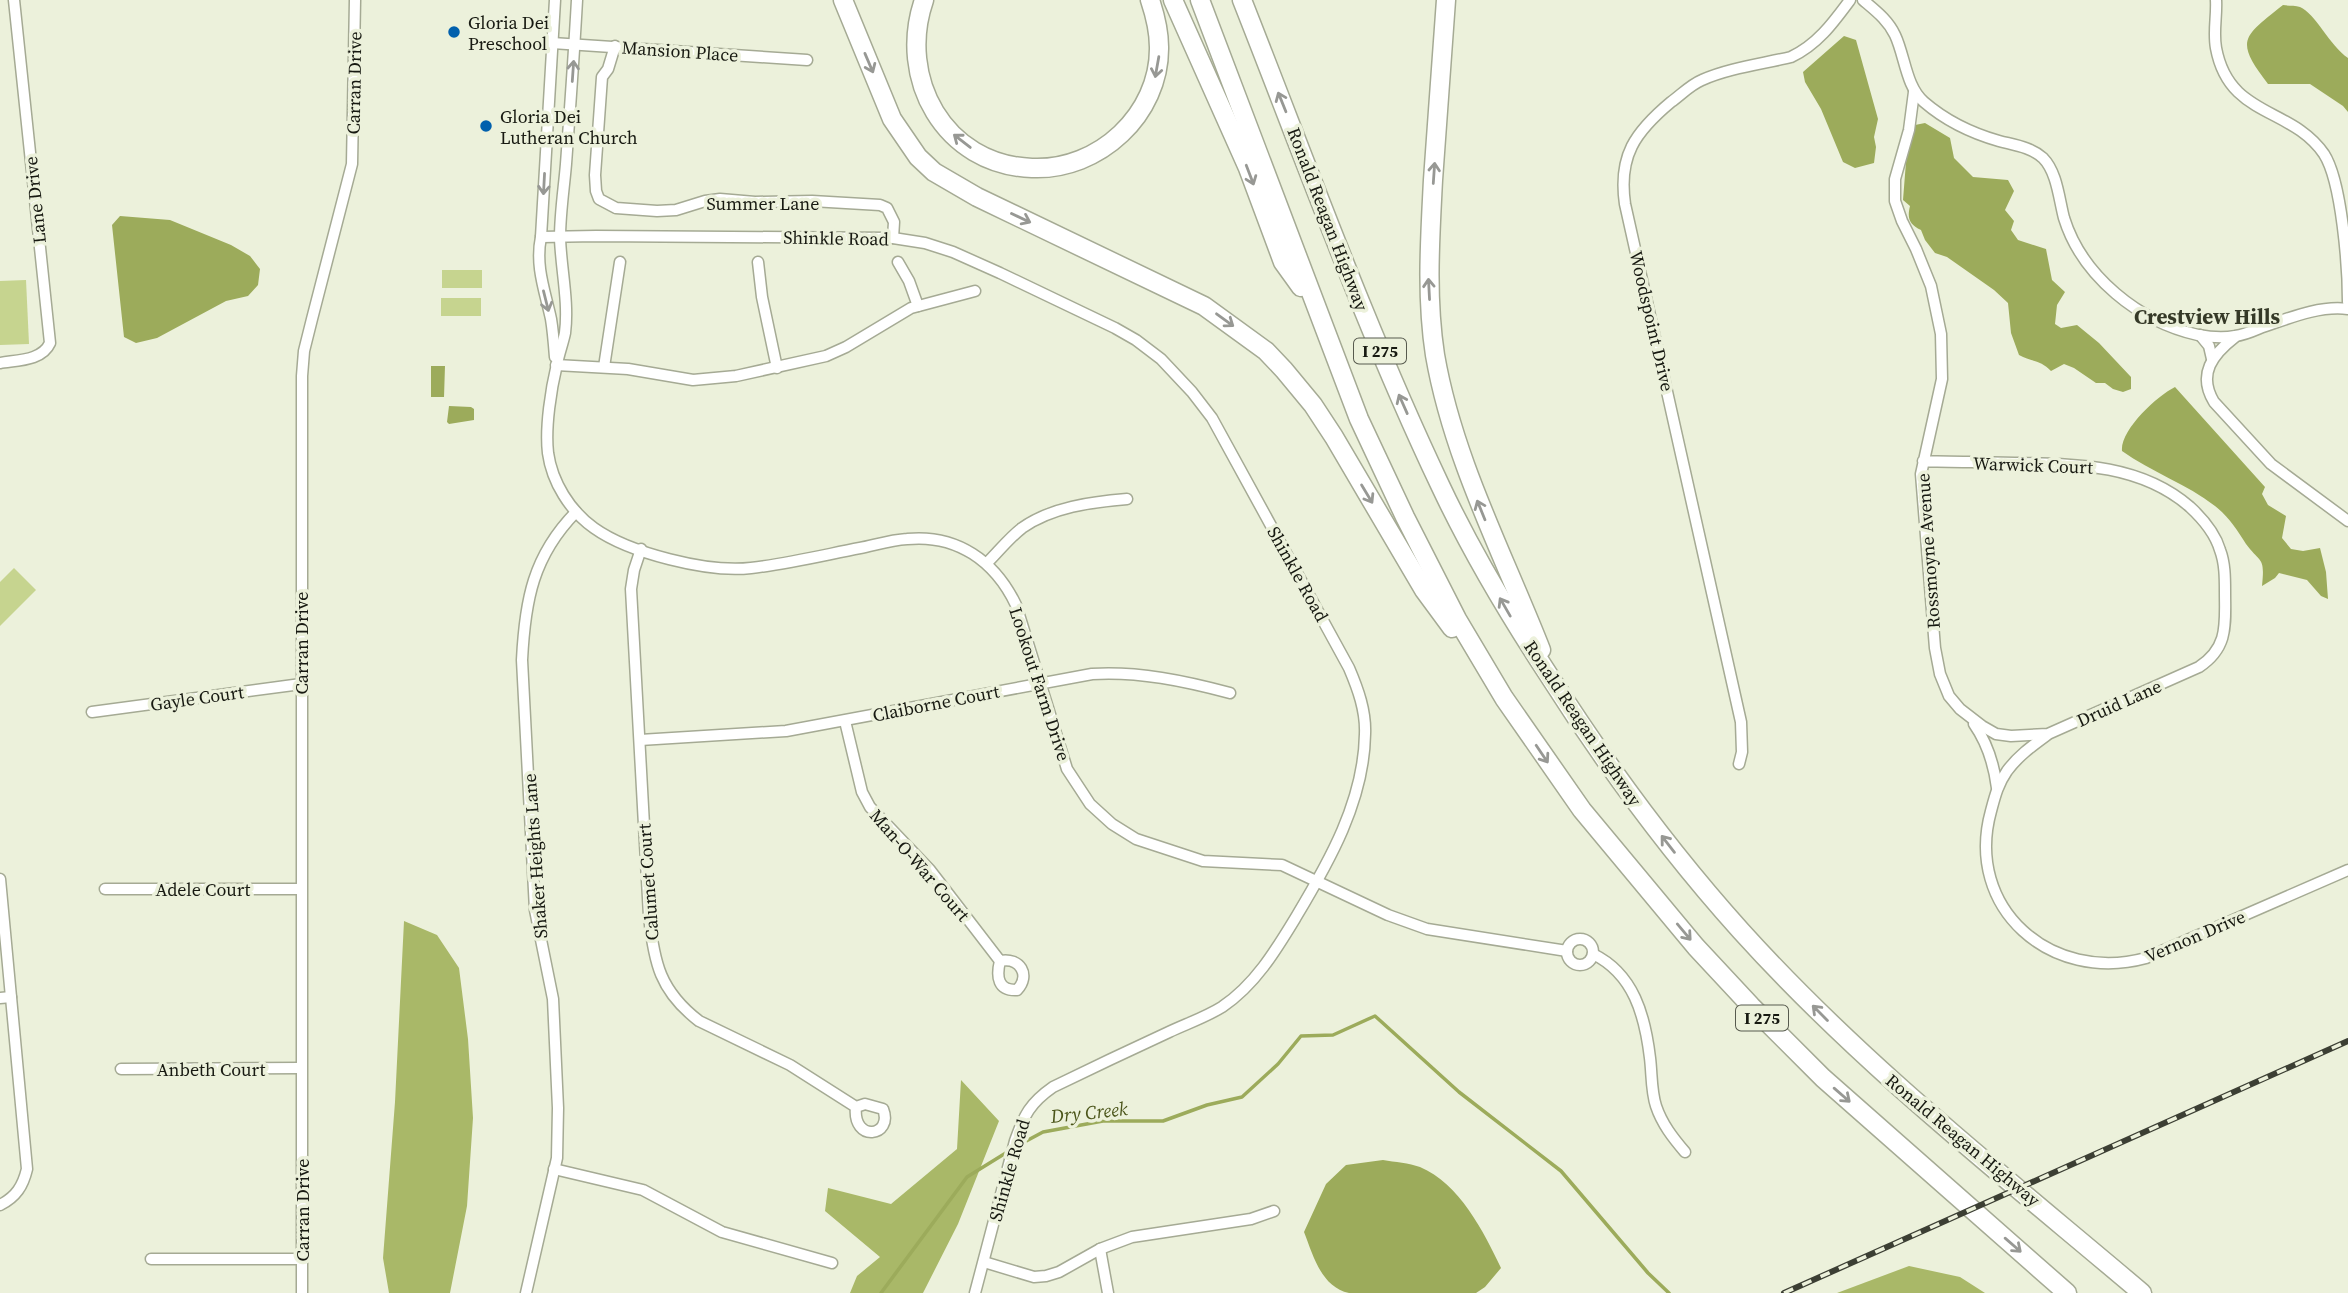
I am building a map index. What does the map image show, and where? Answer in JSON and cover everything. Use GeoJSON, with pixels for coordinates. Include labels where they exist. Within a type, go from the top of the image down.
{"type":"FeatureCollection","features":[{"type":"Feature","properties":{"kind":"highway"},"geometry":{"type":"LineString","coordinates":[[843,0],[892,119],[918,157],[934,172],[976,197],[1204,306],[1266,351],[1284,370],[1313,405],[1334,437],[1424,590],[1504,698]]}},
{"type":"Feature","properties":{"kind":"highway"},"geometry":{"type":"LineString","coordinates":[[924,0],[918,16],[916,66],[928,102],[940,121],[958,139],[978,153],[1012,166],[1032,168],[1072,163],[1091,156],[1109,145],[1136,118],[1149,96],[1157,72],[1160,48],[1158,28],[1150,0]]}},
{"type":"Feature","properties":{"kind":"highway"},"geometry":{"type":"LineString","coordinates":[[1173,0],[1248,168],[1283,262],[1314,305]]}},
{"type":"Feature","properties":{"kind":"highway","name":"I 275"},"geometry":{"type":"LineString","coordinates":[[1200,0],[1359,419],[1457,619],[1504,698],[1582,810],[1696,947],[1751,1006],[1823,1079],[2067,1293]]}},
{"type":"Feature","properties":{"kind":"highway","name":"Ronald Reagan Highway"},"geometry":{"type":"LineString","coordinates":[[1242,0],[1386,365],[1424,451],[1479,562],[1512,619],[1611,770],[1673,851],[1782,975],[1884,1073],[2142,1293]]}},
{"type":"Feature","properties":{"kind":"highway"},"geometry":{"type":"LineString","coordinates":[[1446,0],[1428,269],[1431,326],[1436,358],[1456,436],[1474,491],[1555,685]]}},
{"type":"Feature","properties":{"kind":"street","name":"Lane Drive"},"geometry":{"type":"LineString","coordinates":[[0,363],[38,356],[47,350],[50,343],[15,0]]}},
{"type":"Feature","properties":{"kind":"street","name":"Carran Drive"},"geometry":{"type":"LineString","coordinates":[[302,1293],[302,376],[307,340],[352,164],[355,0]]}},
{"type":"Feature","properties":{"kind":"street","name":"Lookout Farm Drive"},"geometry":{"type":"LineString","coordinates":[[555,0],[538,251],[539,272],[550,317],[556,365]]}},
{"type":"Feature","properties":{"kind":"street","name":"Lookout Farm Drive"},"geometry":{"type":"LineString","coordinates":[[578,0],[560,237],[565,333],[556,365],[547,436],[548,454],[558,485],[576,512],[605,535],[641,550],[696,565],[748,569],[906,539],[928,538],[956,544],[988,563],[1008,589],[1016,605],[1067,769],[1090,804],[1112,824],[1147,845],[1203,861],[1282,865],[1317,883],[1427,929],[1567,951]]}},
{"type":"Feature","properties":{"kind":"street","name":"Woodspoint Drive"},"geometry":{"type":"LineString","coordinates":[[1739,764],[1742,752],[1741,722],[1625,204],[1624,170],[1629,151],[1637,136],[1653,118],[1694,83],[1723,72],[1791,57],[1801,52],[1828,29],[1850,0]]}},
{"type":"Feature","properties":{"kind":"street"},"geometry":{"type":"LineString","coordinates":[[1863,0],[1884,18],[1891,28],[1914,92],[1923,101],[1960,127],[2019,145],[2044,159],[2072,237],[2083,258],[2099,278],[2125,300],[2165,324],[2200,335],[2236,337]]}},
{"type":"Feature","properties":{"kind":"street"},"geometry":{"type":"LineString","coordinates":[[2216,0],[2216,49],[2232,85],[2252,105],[2286,121],[2308,136],[2330,166],[2338,193],[2348,302]]}},
{"type":"Feature","properties":{"kind":"street","name":"Mansion Place"},"geometry":{"type":"LineString","coordinates":[[552,43],[807,60]]}},
{"type":"Feature","properties":{"kind":"street","name":"Summer Lane"},"geometry":{"type":"LineString","coordinates":[[615,46],[608,69],[602,77],[595,175],[599,199],[606,205],[657,211],[720,200],[880,205],[887,208],[894,222],[893,238]]}},
{"type":"Feature","properties":{"kind":"street","name":"Rossmoyne Avenue"},"geometry":{"type":"LineString","coordinates":[[1914,92],[1909,130],[1895,179],[1895,201],[1931,286],[1941,334],[1942,379],[1923,461],[1921,491],[1938,661],[1949,696],[1985,738],[1997,789]]}},
{"type":"Feature","properties":{"kind":"street","name":"Shinkle Road"},"geometry":{"type":"LineString","coordinates":[[541,237],[893,238],[925,243],[953,252],[1115,328],[1160,359],[1192,392],[1212,418],[1349,668],[1362,705],[1365,737],[1361,771],[1346,822],[1317,883],[1264,967],[1250,984],[1222,1007],[1053,1087],[1030,1105],[1015,1141],[975,1293]]}},
{"type":"Feature","properties":{"kind":"street"},"geometry":{"type":"LineString","coordinates":[[604,367],[620,262]]}},
{"type":"Feature","properties":{"kind":"street"},"geometry":{"type":"LineString","coordinates":[[758,262],[776,368]]}},
{"type":"Feature","properties":{"kind":"street"},"geometry":{"type":"LineString","coordinates":[[898,262],[909,281],[918,306]]}},
{"type":"Feature","properties":{"kind":"street"},"geometry":{"type":"LineString","coordinates":[[556,365],[604,367],[693,380],[736,376],[826,356],[846,347],[897,314],[975,291]]}},
{"type":"Feature","properties":{"kind":"street"},"geometry":{"type":"LineString","coordinates":[[2212,359],[2220,348],[2236,337],[2299,315],[2348,309]]}},
{"type":"Feature","properties":{"kind":"street"},"geometry":{"type":"LineString","coordinates":[[2200,335],[2209,346],[2212,359],[2208,392],[2222,412],[2270,464],[2348,522]]}},
{"type":"Feature","properties":{"kind":"street","name":"Warwick Court"},"geometry":{"type":"LineString","coordinates":[[1923,461],[2095,466],[2155,484],[2181,499],[2208,527],[2221,551],[2225,570],[2225,625],[2219,650]]}},
{"type":"Feature","properties":{"kind":"street"},"geometry":{"type":"LineString","coordinates":[[988,563],[1013,536],[1041,517],[1097,502],[1127,499]]}},
{"type":"Feature","properties":{"kind":"street","name":"Shaker Heights Lane"},"geometry":{"type":"LineString","coordinates":[[526,1293],[557,1158],[558,1108],[553,999],[535,910],[522,660],[525,621],[536,570],[552,540],[576,512]]}},
{"type":"Feature","properties":{"kind":"street","name":"Calumet Court"},"geometry":{"type":"LineString","coordinates":[[641,550],[631,589],[653,952],[663,981],[687,1011],[699,1021],[790,1065],[856,1107]]}},
{"type":"Feature","properties":{"kind":"street","name":"Druid Lane"},"geometry":{"type":"LineString","coordinates":[[2011,736],[2048,734],[2199,667],[2219,650]]}},
{"type":"Feature","properties":{"kind":"street","name":"Claiborne Court"},"geometry":{"type":"LineString","coordinates":[[640,740],[786,731],[1092,674],[1116,673],[1197,684],[1230,693]]}},
{"type":"Feature","properties":{"kind":"street","name":"Gayle Court"},"geometry":{"type":"LineString","coordinates":[[92,712],[301,684]]}},
{"type":"Feature","properties":{"kind":"street","name":"Rossmoyne Avenue"},"geometry":{"type":"LineString","coordinates":[[1971,719],[1996,734],[2011,736]]}},
{"type":"Feature","properties":{"kind":"street","name":"Man-O-War Court"},"geometry":{"type":"LineString","coordinates":[[845,720],[862,792],[870,807],[930,870],[1000,961]]}},
{"type":"Feature","properties":{"kind":"street","name":"Rossmoyne Avenue"},"geometry":{"type":"LineString","coordinates":[[2038,944],[2024,933],[2009,914],[1991,878],[1986,856],[1986,828],[1997,789],[2018,757],[2048,734]]}},
{"type":"Feature","properties":{"kind":"street","name":"Vernon Drive"},"geometry":{"type":"LineString","coordinates":[[2038,944],[2068,959],[2081,962],[2101,965],[2130,962],[2146,958],[2348,870]]}},
{"type":"Feature","properties":{"kind":"street"},"geometry":{"type":"LineString","coordinates":[[0,879],[6,998],[27,1169],[24,1184],[16,1194],[0,1205]]}},
{"type":"Feature","properties":{"kind":"street","name":"Adele Court"},"geometry":{"type":"LineString","coordinates":[[105,889],[301,889]]}},
{"type":"Feature","properties":{"kind":"street","name":"Lookout Farm Drive"},"geometry":{"type":"LineString","coordinates":[[1581,939],[1592,946],[1593,954],[1588,962],[1580,965],[1569,959],[1567,951],[1570,943],[1581,939]]}},
{"type":"Feature","properties":{"kind":"street","name":"Lookout Farm Drive"},"geometry":{"type":"LineString","coordinates":[[1593,954],[1619,972],[1633,992],[1644,1023],[1656,1108],[1668,1132],[1685,1152]]}},
{"type":"Feature","properties":{"kind":"street","name":"Anbeth Court"},"geometry":{"type":"LineString","coordinates":[[121,1069],[301,1068]]}},
{"type":"Feature","properties":{"kind":"street"},"geometry":{"type":"LineString","coordinates":[[554,1169],[643,1190],[722,1232],[832,1263]]}},
{"type":"Feature","properties":{"kind":"street"},"geometry":{"type":"LineString","coordinates":[[984,1262],[1034,1277],[1046,1276],[1059,1272],[1100,1249],[1132,1237],[1251,1219],[1274,1210]]}},
{"type":"Feature","properties":{"kind":"street"},"geometry":{"type":"LineString","coordinates":[[1100,1249],[1108,1293]]}},
{"type":"Feature","properties":{"kind":"street"},"geometry":{"type":"LineString","coordinates":[[151,1259],[302,1259]]}},
{"type":"Feature","properties":{"kind":"shaded area"},"geometry":{"type":"Polygon","coordinates":[[[2283,5],[2298,6],[2306,10],[2348,58],[2348,112],[2310,84],[2268,84],[2250,58],[2247,48],[2252,32],[2283,5]]]}},
{"type":"Feature","properties":{"kind":"shaded area"},"geometry":{"type":"Polygon","coordinates":[[[1844,36],[1856,40],[1878,119],[1874,137],[1874,163],[1855,168],[1843,162],[1821,109],[1805,82],[1803,72],[1844,36]]]}},
{"type":"Feature","properties":{"kind":"shaded area"},"geometry":{"type":"Polygon","coordinates":[[[1925,123],[1950,138],[1954,158],[1973,177],[2008,180],[2014,191],[2005,210],[2014,221],[2011,230],[2018,240],[2046,249],[2052,280],[2065,292],[2057,305],[2055,324],[2061,328],[2077,325],[2099,343],[2131,377],[2131,389],[2123,392],[2105,383],[2096,383],[2064,364],[2051,371],[2040,363],[2019,355],[2011,333],[2008,303],[1947,257],[1935,253],[1921,230],[1911,223],[1910,206],[1903,200],[1906,162],[1915,125],[1925,123]]]}},
{"type":"Feature","properties":{"kind":"shaded area"},"geometry":{"type":"Polygon","coordinates":[[[120,216],[170,220],[231,245],[250,256],[260,269],[258,285],[248,296],[226,301],[157,338],[136,343],[124,337],[112,225],[120,216]]]}},
{"type":"Feature","properties":{"kind":"shaded area"},"geometry":{"type":"Polygon","coordinates":[[[442,270],[482,270],[482,288],[442,288],[442,270]]]}},
{"type":"Feature","properties":{"kind":"shaded area"},"geometry":{"type":"Polygon","coordinates":[[[26,280],[29,344],[0,345],[0,281],[26,280]]]}},
{"type":"Feature","properties":{"kind":"shaded area"},"geometry":{"type":"Polygon","coordinates":[[[441,298],[481,298],[481,316],[441,316],[441,298]]]}},
{"type":"Feature","properties":{"kind":"shaded area"},"geometry":{"type":"Polygon","coordinates":[[[431,366],[445,366],[444,397],[431,397],[431,366]]]}},
{"type":"Feature","properties":{"kind":"shaded area"},"geometry":{"type":"Polygon","coordinates":[[[2175,387],[2265,487],[2262,494],[2268,505],[2286,516],[2282,538],[2291,549],[2303,551],[2320,548],[2326,572],[2328,599],[2321,596],[2307,580],[2279,573],[2262,586],[2261,561],[2220,510],[2193,491],[2122,451],[2127,433],[2141,414],[2175,387]]]}},
{"type":"Feature","properties":{"kind":"shaded area"},"geometry":{"type":"Polygon","coordinates":[[[449,406],[471,407],[474,409],[474,420],[449,424],[449,406]]]}},
{"type":"Feature","properties":{"kind":"shaded area"},"geometry":{"type":"Polygon","coordinates":[[[14,568],[36,590],[0,626],[0,582],[14,568]]]}},
{"type":"Feature","properties":{"kind":"shaded area"},"geometry":{"type":"Polygon","coordinates":[[[404,921],[437,935],[459,968],[468,1039],[473,1118],[467,1206],[450,1293],[389,1293],[383,1258],[395,1102],[404,921]]]}},
{"type":"Feature","properties":{"kind":"shaded area"},"geometry":{"type":"Polygon","coordinates":[[[961,1080],[999,1121],[958,1224],[923,1293],[850,1293],[857,1276],[880,1257],[825,1211],[828,1188],[891,1204],[957,1149],[961,1080]]]}},
{"type":"Feature","properties":{"kind":"shaded area"},"geometry":{"type":"Polygon","coordinates":[[[1383,1160],[1420,1167],[1434,1174],[1458,1196],[1487,1239],[1501,1268],[1485,1287],[1476,1293],[1349,1293],[1339,1290],[1325,1277],[1304,1232],[1326,1184],[1346,1165],[1383,1160]]]}},
{"type":"Feature","properties":{"kind":"shaded area"},"geometry":{"type":"Polygon","coordinates":[[[1909,1266],[1960,1277],[1985,1293],[1837,1293],[1909,1266]]]}},
{"type":"Feature","properties":{"kind":"waterway"},"geometry":{"type":"LineString","coordinates":[[1015,1147],[1043,1132],[1103,1121],[1163,1121],[1207,1105],[1242,1097],[1278,1064],[1301,1036],[1333,1035],[1375,1016],[1459,1092],[1561,1171],[1648,1273],[1669,1293]]}},
{"type":"Feature","properties":{"kind":"waterway","name":"Dry Creek"},"geometry":{"type":"LineString","coordinates":[[881,1293],[967,1177],[1009,1151]]}},
{"type":"Feature","properties":{"kind":"railway"},"geometry":{"type":"LineString","coordinates":[[1784,1293],[2348,1041]]}},
{"type":"Feature","properties":{"kind":"place","name":"Gloria Dei Preschool"},"geometry":{"type":"Point","coordinates":[454,32]}},
{"type":"Feature","properties":{"kind":"place","name":"Gloria Dei Lutheran Church"},"geometry":{"type":"Point","coordinates":[486,126]}},
{"type":"Feature","properties":{"kind":"district","name":"Crestview Hills"},"geometry":{"type":"Point","coordinates":[2207,316]}}]}
